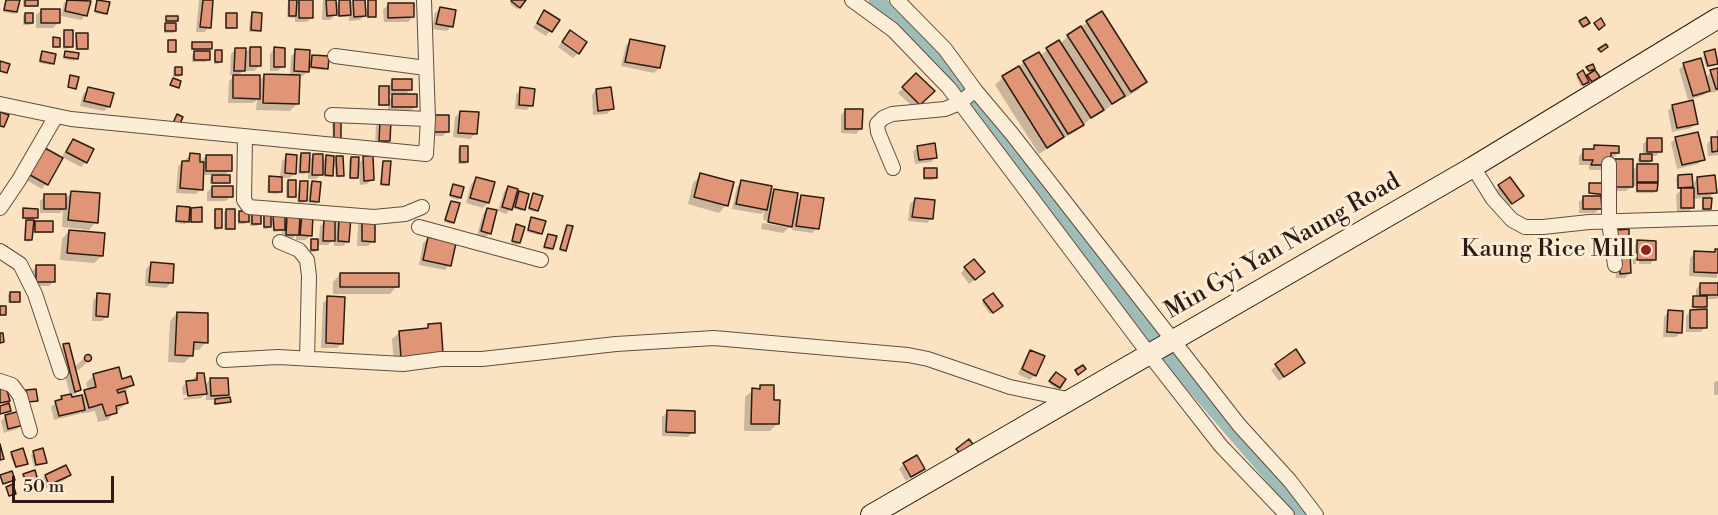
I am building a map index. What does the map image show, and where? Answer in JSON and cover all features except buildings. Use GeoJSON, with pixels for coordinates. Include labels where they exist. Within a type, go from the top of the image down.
{"type":"FeatureCollection","features":[{"type":"Feature","properties":{"kind":"street"},"geometry":{"type":"LineString","coordinates":[[0,104],[71,119],[426,154],[428,119],[424,0]]}},
{"type":"Feature","properties":{"kind":"street"},"geometry":{"type":"LineString","coordinates":[[852,0],[893,30],[949,88],[967,97],[1019,143],[1160,347],[1221,446],[1287,515]]}},
{"type":"Feature","properties":{"kind":"street"},"geometry":{"type":"LineString","coordinates":[[897,0],[945,50],[967,97],[1160,347],[1239,425],[1290,481],[1316,515]]}},
{"type":"Feature","properties":{"kind":"street","name":"Min Gyi Yan Naung Road"},"geometry":{"type":"LineString","coordinates":[[871,515],[1473,167],[1718,18]]}},
{"type":"Feature","properties":{"kind":"street"},"geometry":{"type":"LineString","coordinates":[[335,57],[426,68]]}},
{"type":"Feature","properties":{"kind":"street"},"geometry":{"type":"LineString","coordinates":[[893,168],[878,132],[877,124],[883,118],[892,114],[945,109],[967,97]]}},
{"type":"Feature","properties":{"kind":"street"},"geometry":{"type":"LineString","coordinates":[[332,115],[428,119]]}},
{"type":"Feature","properties":{"kind":"street"},"geometry":{"type":"LineString","coordinates":[[0,208],[56,116]]}},
{"type":"Feature","properties":{"kind":"street"},"geometry":{"type":"LineString","coordinates":[[245,136],[244,200],[249,207],[374,217],[405,214],[422,207]]}},
{"type":"Feature","properties":{"kind":"street"},"geometry":{"type":"LineString","coordinates":[[1609,164],[1609,222],[1615,265]]}},
{"type":"Feature","properties":{"kind":"street"},"geometry":{"type":"LineString","coordinates":[[1473,167],[1493,199],[1512,220],[1525,227],[1589,222],[1718,218]]}},
{"type":"Feature","properties":{"kind":"street"},"geometry":{"type":"LineString","coordinates":[[419,227],[540,260]]}},
{"type":"Feature","properties":{"kind":"street"},"geometry":{"type":"LineString","coordinates":[[280,242],[299,250],[307,260],[309,276],[307,359]]}},
{"type":"Feature","properties":{"kind":"street"},"geometry":{"type":"LineString","coordinates":[[0,251],[20,264],[35,294],[61,372]]}},
{"type":"Feature","properties":{"kind":"street"},"geometry":{"type":"LineString","coordinates":[[224,360],[278,357],[403,363],[441,359],[482,359],[616,344],[714,338],[908,355],[928,359],[1010,387],[1072,400]]}},
{"type":"Feature","properties":{"kind":"street"},"geometry":{"type":"LineString","coordinates":[[0,381],[12,385],[21,396],[30,431]]}},
{"type":"Feature","properties":{"kind":"waterway"},"geometry":{"type":"LineString","coordinates":[[876,0],[898,19],[959,82],[1176,365],[1305,515]]}},
{"type":"Feature","properties":{"kind":"place","name":"Kaung Rice Mill"},"geometry":{"type":"Point","coordinates":[1646,250]}}]}
